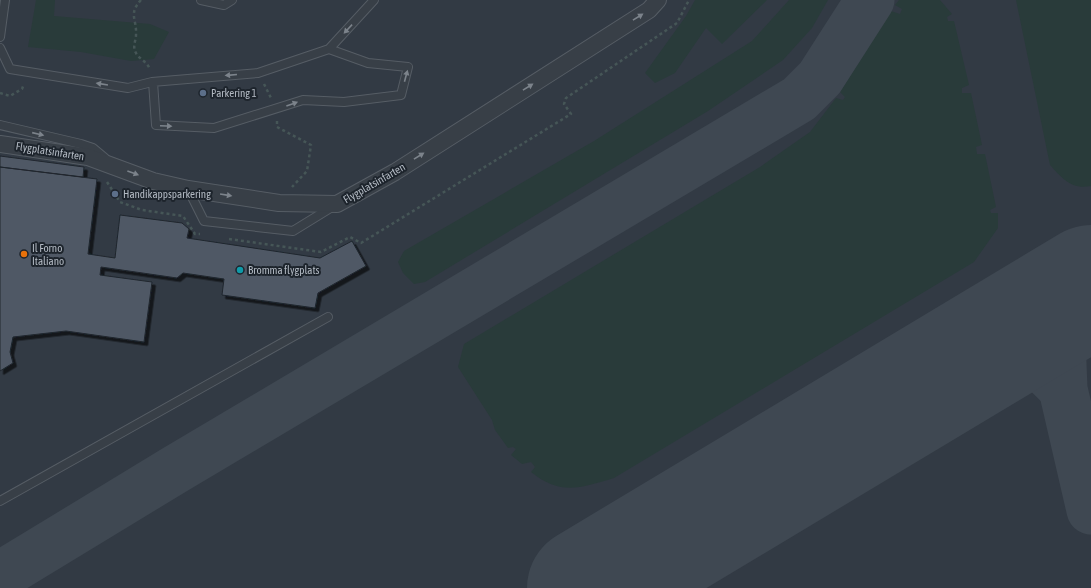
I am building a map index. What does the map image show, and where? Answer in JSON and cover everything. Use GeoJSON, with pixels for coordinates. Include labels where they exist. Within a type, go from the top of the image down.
{"type":"FeatureCollection","features":[{"type":"Feature","properties":{"kind":"street","name":"Flygplatsinfarten"},"geometry":{"type":"LineString","coordinates":[[0,144],[88,157],[153,180],[188,189],[279,203],[337,204],[426,152],[649,10],[658,0]]}},
{"type":"Feature","properties":{"kind":"lane"},"geometry":{"type":"LineString","coordinates":[[0,37],[5,0]]}},
{"type":"Feature","properties":{"kind":"lane"},"geometry":{"type":"LineString","coordinates":[[201,0],[224,5],[232,0]]}},
{"type":"Feature","properties":{"kind":"lane"},"geometry":{"type":"LineString","coordinates":[[0,48],[10,69],[128,88],[153,82],[258,73],[329,49],[374,0]]}},
{"type":"Feature","properties":{"kind":"lane"},"geometry":{"type":"LineString","coordinates":[[153,82],[156,125],[214,128],[277,110],[303,100],[344,102],[401,95],[408,68],[368,63],[329,49]]}},
{"type":"Feature","properties":{"kind":"lane"},"geometry":{"type":"LineString","coordinates":[[0,125],[93,148],[106,163]]}},
{"type":"Feature","properties":{"kind":"lane"},"geometry":{"type":"LineString","coordinates":[[0,152],[85,163],[106,163]]}},
{"type":"Feature","properties":{"kind":"lane"},"geometry":{"type":"LineString","coordinates":[[188,189],[204,221],[293,231],[337,204]]}},
{"type":"Feature","properties":{"kind":"lane"},"geometry":{"type":"LineString","coordinates":[[0,501],[328,317]]}},
{"type":"Feature","properties":{"kind":"path"},"geometry":{"type":"LineString","coordinates":[[141,0],[135,6],[133,18],[136,34],[134,47],[136,54],[149,67],[153,82]]}},
{"type":"Feature","properties":{"kind":"path"},"geometry":{"type":"LineString","coordinates":[[566,98],[677,23],[689,0]]}},
{"type":"Feature","properties":{"kind":"path"},"geometry":{"type":"LineString","coordinates":[[0,93],[10,96],[22,89],[28,72]]}},
{"type":"Feature","properties":{"kind":"path"},"geometry":{"type":"LineString","coordinates":[[258,73],[277,110],[277,127],[312,145],[307,171],[279,203]]}},
{"type":"Feature","properties":{"kind":"shaded area"},"geometry":{"type":"Polygon","coordinates":[[[0,0],[1091,0],[1091,588],[0,588],[0,0]]]}},
{"type":"Feature","properties":{"kind":"shaded area"},"geometry":{"type":"Polygon","coordinates":[[[36,0],[55,0],[54,16],[150,24],[169,32],[154,59],[131,61],[81,52],[28,47],[36,0]]]}},
{"type":"Feature","properties":{"kind":"shaded area"},"geometry":{"type":"Polygon","coordinates":[[[695,0],[767,0],[722,44],[706,28],[675,73],[655,83],[645,73],[686,16],[695,0]]]}},
{"type":"Feature","properties":{"kind":"shaded area"},"geometry":{"type":"Polygon","coordinates":[[[789,0],[828,0],[812,28],[783,60],[708,111],[425,282],[414,284],[403,273],[398,262],[404,251],[594,141],[752,41],[789,0]]]}},
{"type":"Feature","properties":{"kind":"shaded area"},"geometry":{"type":"Polygon","coordinates":[[[899,0],[940,0],[952,14],[947,17],[948,21],[954,21],[969,85],[962,88],[962,93],[971,93],[982,145],[976,147],[977,154],[985,154],[996,207],[990,210],[991,213],[998,213],[998,228],[974,262],[614,478],[591,485],[571,488],[561,487],[542,480],[531,472],[535,467],[531,462],[522,464],[511,455],[516,449],[513,447],[508,448],[495,430],[492,420],[458,367],[464,344],[760,167],[810,132],[836,98],[843,100],[845,97],[840,92],[891,11],[900,14],[902,9],[895,5],[899,0]]]}},
{"type":"Feature","properties":{"kind":"shaded area"},"geometry":{"type":"Polygon","coordinates":[[[1016,0],[1091,0],[1091,186],[1084,187],[1072,185],[1050,165],[1016,0]]]}},
{"type":"Feature","properties":{"kind":"building"},"geometry":{"type":"Polygon","coordinates":[[[0,156],[84,167],[83,177],[0,167],[0,156]]]}},
{"type":"Feature","properties":{"kind":"building","name":"Bromma flygplats"},"geometry":{"type":"Polygon","coordinates":[[[0,167],[97,179],[88,254],[115,258],[120,215],[182,223],[189,229],[187,238],[320,258],[352,241],[366,266],[318,293],[315,308],[222,295],[224,279],[183,273],[177,278],[101,267],[100,275],[152,282],[144,342],[66,331],[13,337],[10,352],[13,363],[0,371],[0,167]]]}},
{"type":"Feature","properties":{"kind":"taxiway"},"geometry":{"type":"LineString","coordinates":[[0,576],[176,469],[799,99],[820,78],[870,0]]}},
{"type":"Feature","properties":{"kind":"taxiway"},"geometry":{"type":"LineString","coordinates":[[966,362],[979,355],[989,352],[1003,350],[1013,352],[1032,360],[1063,389],[1061,339],[1072,312],[1091,290]]}},
{"type":"Feature","properties":{"kind":"taxiway"},"geometry":{"type":"LineString","coordinates":[[1063,389],[1091,510]]}},
{"type":"Feature","properties":{"kind":"runway"},"geometry":{"type":"LineString","coordinates":[[588,588],[1091,286]]}},
{"type":"Feature","properties":{"kind":"place","name":"Parkering 1"},"geometry":{"type":"Point","coordinates":[203,93]}},
{"type":"Feature","properties":{"kind":"place","name":"Handikappsparkering"},"geometry":{"type":"Point","coordinates":[115,194]}},
{"type":"Feature","properties":{"kind":"place","name":"Il Forno Italiano"},"geometry":{"type":"Point","coordinates":[24,254]}},
{"type":"Feature","properties":{"kind":"place","name":"Bromma flygplats"},"geometry":{"type":"Point","coordinates":[240,270]}}]}
